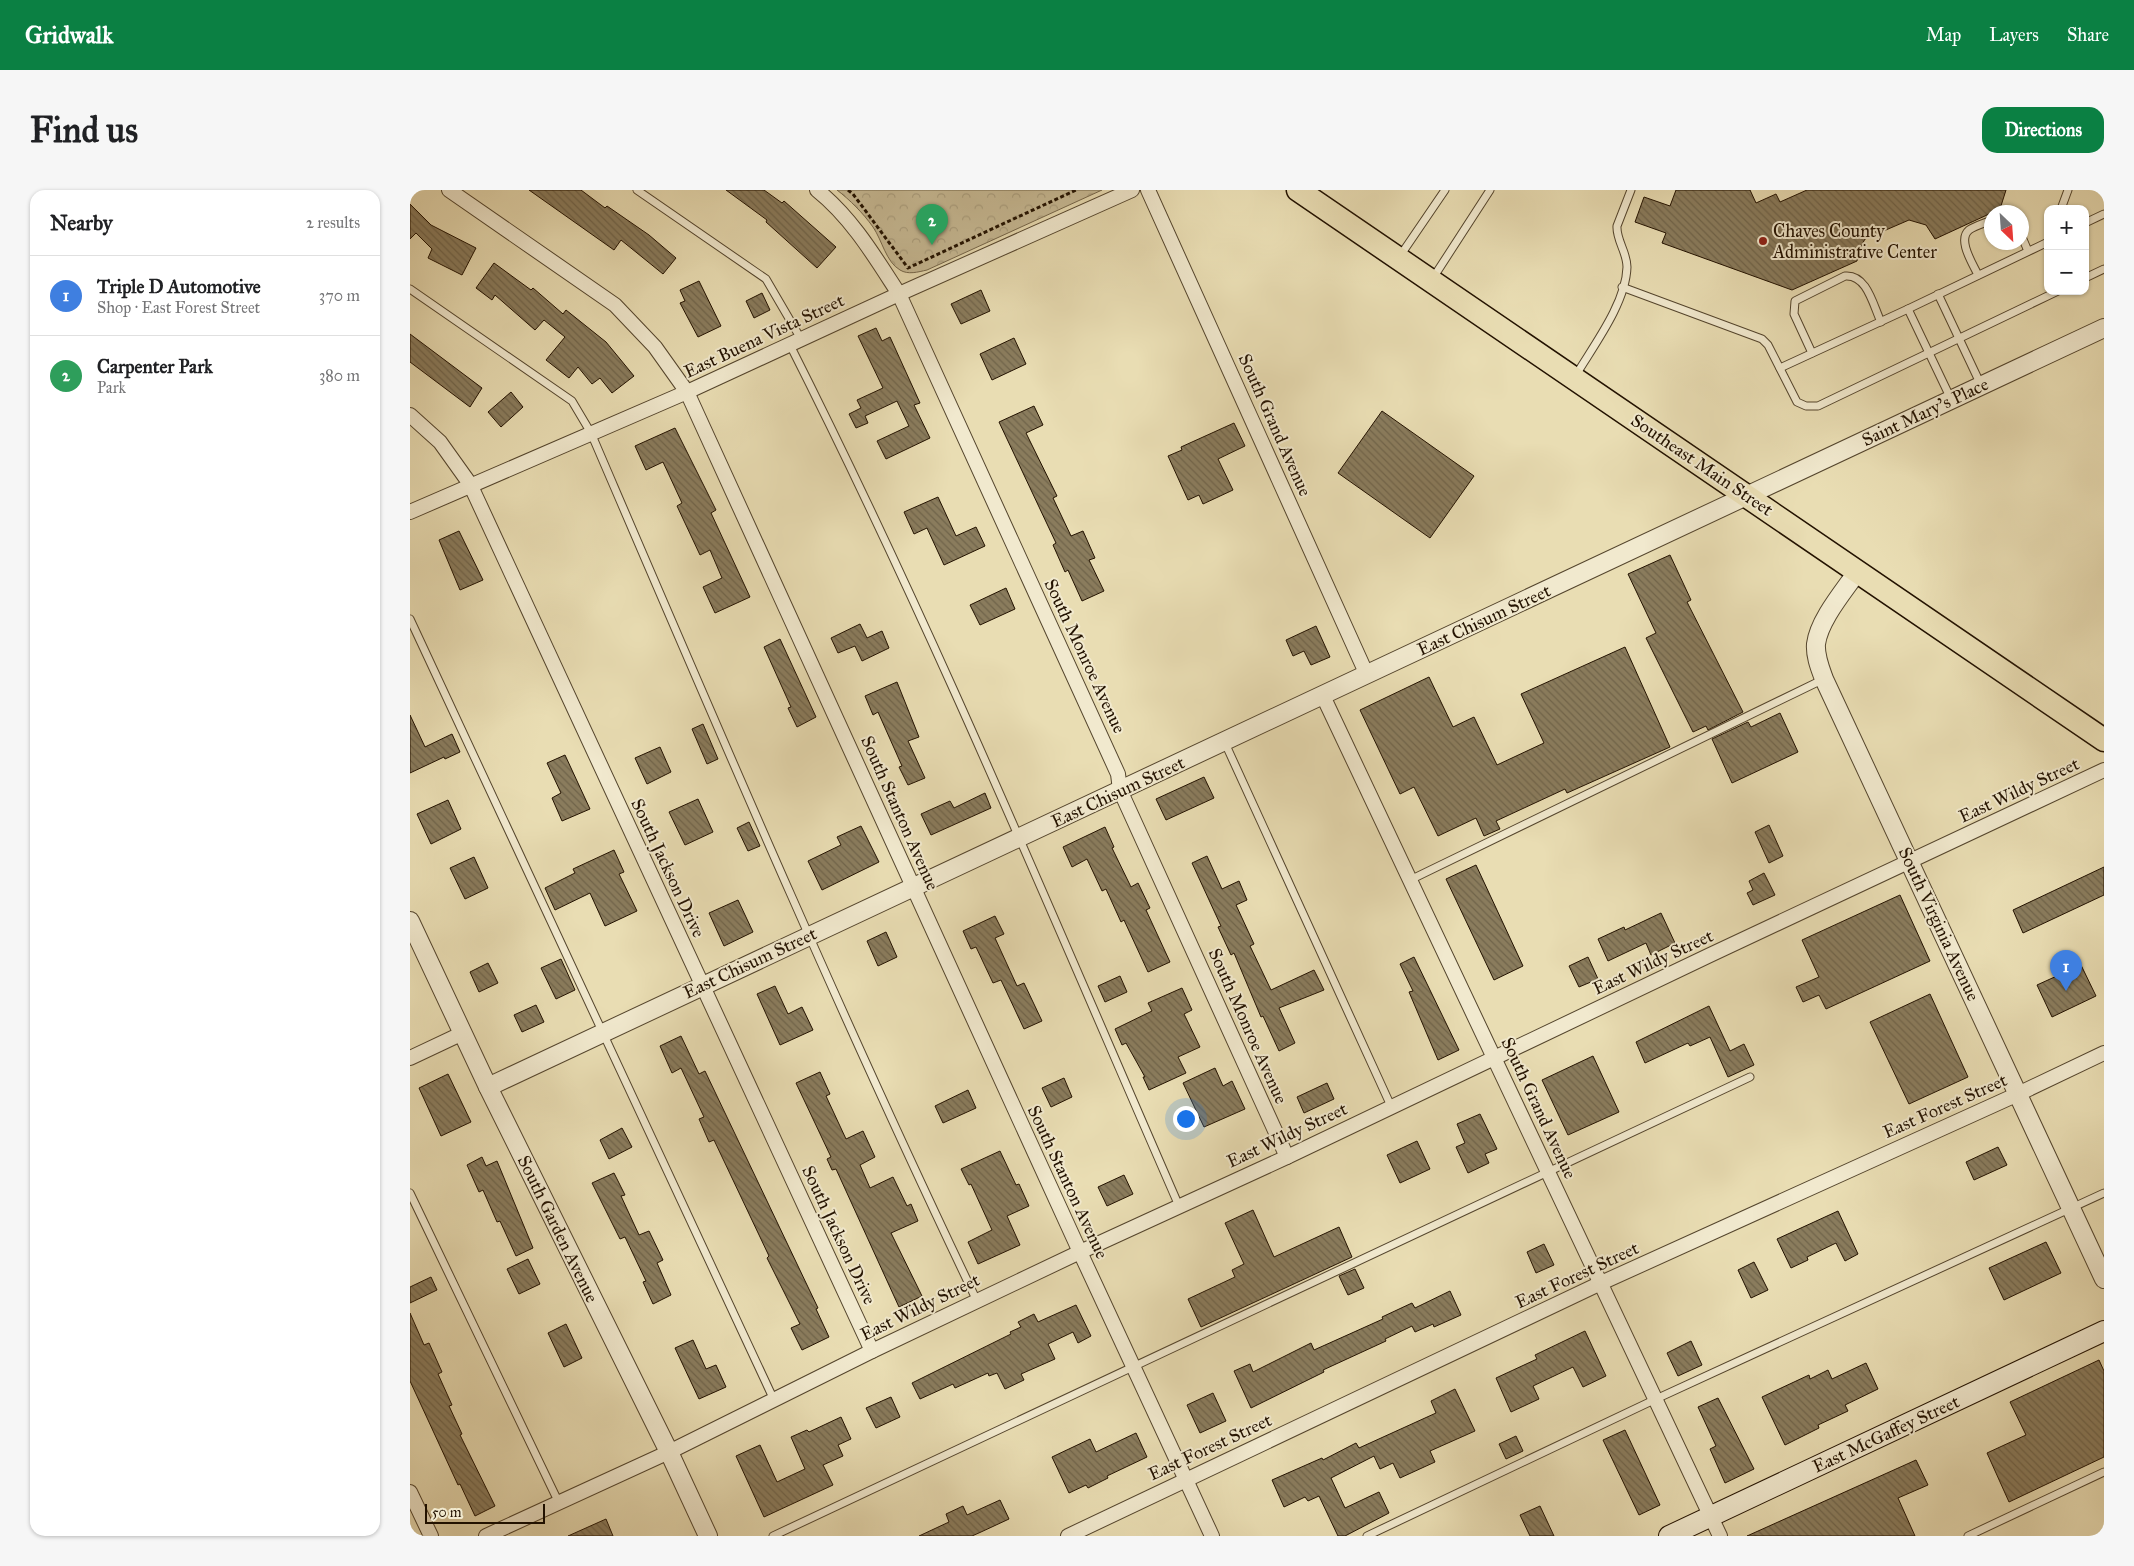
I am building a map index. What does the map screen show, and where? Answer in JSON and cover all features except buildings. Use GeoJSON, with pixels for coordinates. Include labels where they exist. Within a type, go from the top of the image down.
{"type":"FeatureCollection","features":[{"type":"Feature","properties":{"kind":"main road","name":"Southeast Main Street"},"geometry":{"type":"LineString","coordinates":[[1298,190],[2104,740]]}},
{"type":"Feature","properties":{"kind":"main road","name":"East McGaffey Street"},"geometry":{"type":"LineString","coordinates":[[1669,1536],[2104,1331]]}},
{"type":"Feature","properties":{"kind":"street","name":"South Stanton Avenue"},"geometry":{"type":"LineString","coordinates":[[449,190],[615,305],[655,347],[688,392],[912,887],[1212,1536]]}},
{"type":"Feature","properties":{"kind":"street","name":"South Monroe Avenue"},"geometry":{"type":"LineString","coordinates":[[817,190],[834,203],[868,247],[899,294],[1118,774],[1120,790],[1287,1157]]}},
{"type":"Feature","properties":{"kind":"street","name":"East Buena Vista Street"},"geometry":{"type":"LineString","coordinates":[[410,512],[470,484],[688,392],[899,294],[1132,190]]}},
{"type":"Feature","properties":{"kind":"street","name":"South Grand Avenue"},"geometry":{"type":"LineString","coordinates":[[1148,190],[1367,675]]}},
{"type":"Feature","properties":{"kind":"street","name":"Saint Mary's Place"},"geometry":{"type":"LineString","coordinates":[[1746,495],[2104,328]]}},
{"type":"Feature","properties":{"kind":"street","name":"South Jackson Drive"},"geometry":{"type":"LineString","coordinates":[[410,415],[440,442],[470,484],[872,1351]]}},
{"type":"Feature","properties":{"kind":"street","name":"East Chisum Street"},"geometry":{"type":"LineString","coordinates":[[488,1087],[1323,696],[1746,495]]}},
{"type":"Feature","properties":{"kind":"street","name":"South Virginia Avenue"},"geometry":{"type":"LineString","coordinates":[[1857,572],[1824,621],[1816,645],[1817,659],[1824,679],[2104,1279]]}},
{"type":"Feature","properties":{"kind":"street","name":"South Grand Avenue"},"geometry":{"type":"LineString","coordinates":[[1323,696],[1720,1536]]}},
{"type":"Feature","properties":{"kind":"street","name":"East Wildy Street"},"geometry":{"type":"LineString","coordinates":[[486,1536],[669,1452],[872,1351],[1080,1252],[1287,1157],[1710,954],[2104,770]]}},
{"type":"Feature","properties":{"kind":"street","name":"South Garden Avenue"},"geometry":{"type":"LineString","coordinates":[[410,921],[488,1087],[669,1452],[708,1536]]}},
{"type":"Feature","properties":{"kind":"street"},"geometry":{"type":"LineString","coordinates":[[410,1058],[463,1033]]}},
{"type":"Feature","properties":{"kind":"street","name":"East Forest Street"},"geometry":{"type":"LineString","coordinates":[[1068,1536],[1601,1283],[2018,1094],[2104,1053]]}},
{"type":"Feature","properties":{"kind":"street"},"geometry":{"type":"LineString","coordinates":[[410,1492],[431,1536]]}},
{"type":"Feature","properties":{"kind":"lane"},"geometry":{"type":"LineString","coordinates":[[637,190],[766,278],[988,766],[1179,1206]]}},
{"type":"Feature","properties":{"kind":"lane"},"geometry":{"type":"LineString","coordinates":[[1399,258],[1446,190]]}},
{"type":"Feature","properties":{"kind":"lane"},"geometry":{"type":"LineString","coordinates":[[1431,280],[1490,190]]}},
{"type":"Feature","properties":{"kind":"lane"},"geometry":{"type":"LineString","coordinates":[[1574,378],[1618,303],[1627,259],[1616,232],[1631,190]]}},
{"type":"Feature","properties":{"kind":"lane"},"geometry":{"type":"LineString","coordinates":[[2063,205],[2068,190]]}},
{"type":"Feature","properties":{"kind":"lane"},"geometry":{"type":"LineString","coordinates":[[2089,221],[2104,214]]}},
{"type":"Feature","properties":{"kind":"lane"},"geometry":{"type":"LineString","coordinates":[[1978,275],[1964,244],[1968,231],[1984,224]]}},
{"type":"Feature","properties":{"kind":"lane"},"geometry":{"type":"LineString","coordinates":[[1780,368],[2044,244]]}},
{"type":"Feature","properties":{"kind":"lane"},"geometry":{"type":"LineString","coordinates":[[2089,276],[2104,269]]}},
{"type":"Feature","properties":{"kind":"lane"},"geometry":{"type":"LineString","coordinates":[[1812,353],[1794,314],[1795,301],[1845,276],[1852,275],[1863,281],[1881,322]]}},
{"type":"Feature","properties":{"kind":"lane"},"geometry":{"type":"LineString","coordinates":[[1622,287],[1762,339],[1768,345],[1797,402],[1806,406],[1818,406],[2050,295]]}},
{"type":"Feature","properties":{"kind":"lane"},"geometry":{"type":"LineString","coordinates":[[410,289],[572,400],[591,434],[808,936],[899,1138],[977,1301]]}},
{"type":"Feature","properties":{"kind":"lane"},"geometry":{"type":"LineString","coordinates":[[1938,294],[1981,386]]}},
{"type":"Feature","properties":{"kind":"lane"},"geometry":{"type":"LineString","coordinates":[[1908,309],[1952,399]]}},
{"type":"Feature","properties":{"kind":"lane"},"geometry":{"type":"LineString","coordinates":[[410,619],[774,1400]]}},
{"type":"Feature","properties":{"kind":"lane"},"geometry":{"type":"LineString","coordinates":[[1410,880],[1824,679]]}},
{"type":"Feature","properties":{"kind":"lane"},"geometry":{"type":"LineString","coordinates":[[1225,742],[1391,1106]]}},
{"type":"Feature","properties":{"kind":"lane"},"geometry":{"type":"LineString","coordinates":[[773,1536],[1750,1076]]}},
{"type":"Feature","properties":{"kind":"lane"},"geometry":{"type":"LineString","coordinates":[[410,1192],[559,1503]]}},
{"type":"Feature","properties":{"kind":"lane"},"geometry":{"type":"LineString","coordinates":[[1367,1536],[1656,1399],[2104,1193]]}},
{"type":"Feature","properties":{"kind":"lane"},"geometry":{"type":"LineString","coordinates":[[1968,1536],[2104,1472]]}},
{"type":"Feature","properties":{"kind":"path"},"geometry":{"type":"LineString","coordinates":[[848,190],[853,194],[908,268],[1076,190]]}},
{"type":"Feature","properties":{"kind":"green space"},"geometry":{"type":"Polygon","coordinates":[[[837,190],[1102,190],[927,270],[910,273],[903,272],[891,262],[869,222],[837,190]]]}},
{"type":"Feature","properties":{"kind":"place","name":"Chaves County Administrative Center"},"geometry":{"type":"Point","coordinates":[1763,241]}},
{"type":"Feature","properties":{"kind":"place","name":"Carpenter Park"},"geometry":{"type":"Point","coordinates":[932,245]}},
{"type":"Feature","properties":{"kind":"place","name":"Triple D Automotive"},"geometry":{"type":"Point","coordinates":[2066,991]}}]}
